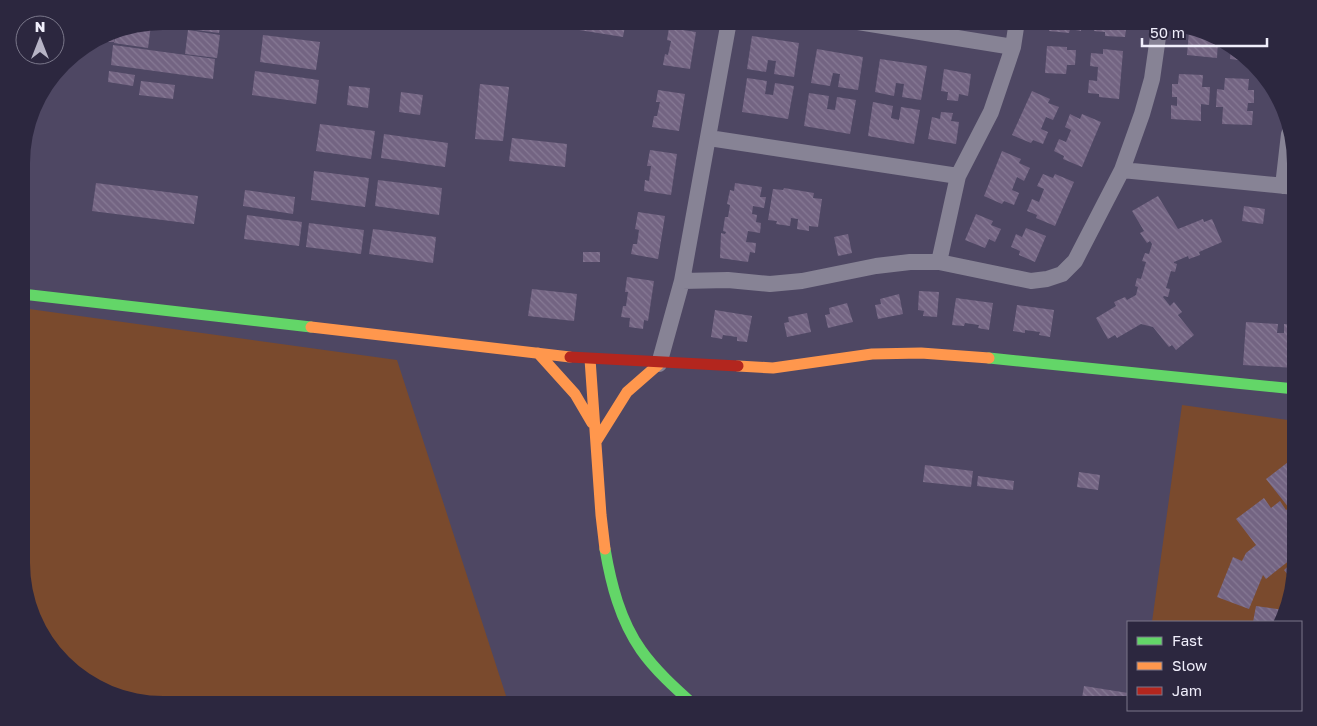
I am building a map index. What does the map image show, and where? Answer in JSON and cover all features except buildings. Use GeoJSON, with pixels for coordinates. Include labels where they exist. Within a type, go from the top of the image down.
{"type":"FeatureCollection","features":[{"type":"Feature","properties":{"kind":"street"},"geometry":{"type":"LineString","coordinates":[[596,437],[627,392],[659,364],[682,280],[727,30]]}},
{"type":"Feature","properties":{"kind":"street"},"geometry":{"type":"LineString","coordinates":[[908,30],[1013,47]]}},
{"type":"Feature","properties":{"kind":"street"},"geometry":{"type":"LineString","coordinates":[[939,262],[958,176],[991,112],[1013,47],[1015,30]]}},
{"type":"Feature","properties":{"kind":"street"},"geometry":{"type":"LineString","coordinates":[[682,280],[728,280],[770,284],[802,281],[876,266],[910,262],[939,262],[1031,280],[1047,279],[1062,274],[1075,261],[1122,170],[1152,79],[1159,30]]}},
{"type":"Feature","properties":{"kind":"street"},"geometry":{"type":"LineString","coordinates":[[709,138],[958,176]]}},
{"type":"Feature","properties":{"kind":"street"},"geometry":{"type":"LineString","coordinates":[[1122,170],[1287,186]]}},
{"type":"Feature","properties":{"kind":"street"},"geometry":{"type":"LineString","coordinates":[[30,295],[590,359],[659,364],[773,368],[872,354],[921,353],[1287,388]]}},
{"type":"Feature","properties":{"kind":"street"},"geometry":{"type":"LineString","coordinates":[[538,353],[563,378],[585,408],[596,437]]}},
{"type":"Feature","properties":{"kind":"street"},"geometry":{"type":"LineString","coordinates":[[590,359],[599,508],[611,584],[621,613],[637,644],[669,682],[684,696]]}},
{"type":"Feature","properties":{"kind":"shaded area"},"geometry":{"type":"Polygon","coordinates":[[[30,309],[397,360],[506,696],[146,695],[112,686],[82,668],[69,657],[52,637],[44,622],[37,606],[31,580],[30,309]]]}},
{"type":"Feature","properties":{"kind":"shaded area"},"geometry":{"type":"Polygon","coordinates":[[[1182,405],[1287,420],[1287,572],[1282,597],[1273,621],[1152,621],[1182,405]]]}},
{"type":"Feature","properties":{"kind":"traffic: fast"},"geometry":{"type":"LineString","coordinates":[[30,295],[311,327]]}},
{"type":"Feature","properties":{"kind":"traffic: fast"},"geometry":{"type":"LineString","coordinates":[[989,358],[1287,388]]}},
{"type":"Feature","properties":{"kind":"traffic: fast"},"geometry":{"type":"LineString","coordinates":[[605,549],[617,601],[627,626],[641,650],[659,672],[685,696]]}},
{"type":"Feature","properties":{"kind":"traffic: slow"},"geometry":{"type":"LineString","coordinates":[[311,327],[570,357]]}},
{"type":"Feature","properties":{"kind":"traffic: slow"},"geometry":{"type":"LineString","coordinates":[[538,353],[575,394],[592,423]]}},
{"type":"Feature","properties":{"kind":"traffic: slow"},"geometry":{"type":"LineString","coordinates":[[738,366],[773,368],[872,354],[921,353],[989,358]]}},
{"type":"Feature","properties":{"kind":"traffic: slow"},"geometry":{"type":"LineString","coordinates":[[590,359],[605,549]]}},
{"type":"Feature","properties":{"kind":"traffic: slow"},"geometry":{"type":"LineString","coordinates":[[597,440],[627,392],[659,364]]}},
{"type":"Feature","properties":{"kind":"traffic: jam"},"geometry":{"type":"LineString","coordinates":[[570,357],[738,366]]}}]}
